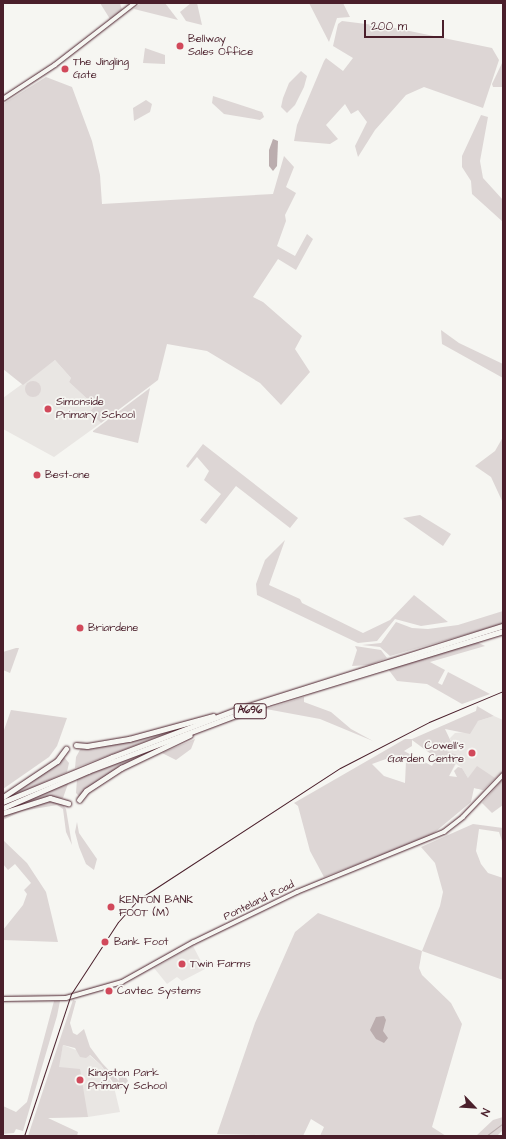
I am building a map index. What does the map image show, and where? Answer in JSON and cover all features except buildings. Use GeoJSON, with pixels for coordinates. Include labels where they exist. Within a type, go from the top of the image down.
{"type":"FeatureCollection","features":[{"type":"Feature","properties":{"kind":"highway","name":"A696"},"geometry":{"type":"LineString","coordinates":[[76,745],[87,746],[129,739],[236,710],[503,626]]}},
{"type":"Feature","properties":{"kind":"highway","name":"A696"},"geometry":{"type":"LineString","coordinates":[[3,808],[88,771],[234,716],[340,680],[503,631]]}},
{"type":"Feature","properties":{"kind":"highway","name":"A696"},"geometry":{"type":"LineString","coordinates":[[3,802],[112,756],[236,710]]}},
{"type":"Feature","properties":{"kind":"highway","name":"A696"},"geometry":{"type":"LineString","coordinates":[[78,800],[90,788],[138,758],[234,716]]}},
{"type":"Feature","properties":{"kind":"highway"},"geometry":{"type":"LineString","coordinates":[[3,797],[57,761],[66,749]]}},
{"type":"Feature","properties":{"kind":"highway"},"geometry":{"type":"LineString","coordinates":[[3,813],[50,798],[68,803]]}},
{"type":"Feature","properties":{"kind":"main road"},"geometry":{"type":"LineString","coordinates":[[3,99],[55,65],[135,3]]}},
{"type":"Feature","properties":{"kind":"main road","name":"Ponteland Road"},"geometry":{"type":"LineString","coordinates":[[3,999],[66,998],[122,982],[194,942],[297,892],[444,832],[463,817],[503,775]]}},
{"type":"Feature","properties":{"kind":"shaded area"},"geometry":{"type":"Polygon","coordinates":[[[100,3],[120,3],[122,10],[110,19],[100,3]]]}},
{"type":"Feature","properties":{"kind":"shaded area"},"geometry":{"type":"Polygon","coordinates":[[[141,3],[165,3],[178,20],[134,9],[141,3]]]}},
{"type":"Feature","properties":{"kind":"shaded area"},"geometry":{"type":"Polygon","coordinates":[[[191,3],[197,3],[202,25],[186,21],[180,12],[191,3]]]}},
{"type":"Feature","properties":{"kind":"shaded area"},"geometry":{"type":"Polygon","coordinates":[[[309,3],[343,3],[350,17],[337,18],[329,42],[309,3]]]}},
{"type":"Feature","properties":{"kind":"shaded area"},"geometry":{"type":"Polygon","coordinates":[[[342,21],[390,27],[492,48],[499,60],[483,108],[424,87],[406,95],[375,130],[358,157],[355,146],[367,122],[358,110],[351,114],[345,104],[326,125],[338,139],[330,144],[294,141],[297,125],[326,58],[343,71],[353,58],[333,46],[338,24],[342,21]]]}},
{"type":"Feature","properties":{"kind":"shaded area"},"geometry":{"type":"Polygon","coordinates":[[[145,48],[165,55],[165,64],[143,63],[145,48]]]}},
{"type":"Feature","properties":{"kind":"shaded area"},"geometry":{"type":"Polygon","coordinates":[[[503,61],[503,87],[493,87],[492,84],[503,61]]]}},
{"type":"Feature","properties":{"kind":"shaded area"},"geometry":{"type":"Polygon","coordinates":[[[301,71],[307,76],[304,87],[295,105],[287,113],[281,107],[283,98],[289,83],[301,71]]]}},
{"type":"Feature","properties":{"kind":"shaded area"},"geometry":{"type":"Polygon","coordinates":[[[46,77],[72,87],[92,141],[100,175],[102,204],[273,194],[284,156],[294,167],[286,187],[296,193],[285,215],[286,221],[277,246],[295,256],[307,234],[313,239],[296,270],[278,259],[253,297],[263,302],[302,336],[295,349],[310,372],[281,405],[260,383],[207,351],[167,344],[158,380],[101,423],[89,412],[95,406],[69,382],[71,378],[55,360],[23,385],[3,369],[3,104],[46,77]]]}},
{"type":"Feature","properties":{"kind":"shaded area"},"geometry":{"type":"Polygon","coordinates":[[[213,96],[262,112],[264,117],[260,120],[224,114],[212,103],[213,96]]]}},
{"type":"Feature","properties":{"kind":"shaded area"},"geometry":{"type":"Polygon","coordinates":[[[146,100],[152,104],[150,112],[134,121],[133,108],[146,100]]]}},
{"type":"Feature","properties":{"kind":"shaded area"},"geometry":{"type":"Polygon","coordinates":[[[481,115],[488,117],[480,161],[483,178],[503,200],[503,222],[472,194],[471,181],[462,167],[462,156],[481,115]]]}},
{"type":"Feature","properties":{"kind":"shaded area"},"geometry":{"type":"Polygon","coordinates":[[[273,139],[278,141],[277,166],[273,171],[269,166],[269,150],[273,139]]]}},
{"type":"Feature","properties":{"kind":"shaded area"},"geometry":{"type":"Polygon","coordinates":[[[441,330],[459,343],[503,364],[503,378],[442,344],[441,330]]]}},
{"type":"Feature","properties":{"kind":"shaded area","name":"Simonside Primary School"},"geometry":{"type":"Polygon","coordinates":[[[55,360],[71,378],[69,382],[95,406],[89,412],[101,423],[54,457],[3,429],[3,398],[55,360]]]}},
{"type":"Feature","properties":{"kind":"shaded area"},"geometry":{"type":"Polygon","coordinates":[[[33,381],[40,386],[41,389],[36,396],[33,397],[26,392],[25,389],[30,382],[33,381]]]}},
{"type":"Feature","properties":{"kind":"shaded area"},"geometry":{"type":"Polygon","coordinates":[[[150,388],[138,443],[93,432],[93,431],[150,388]]]}},
{"type":"Feature","properties":{"kind":"shaded area"},"geometry":{"type":"Polygon","coordinates":[[[503,437],[503,503],[491,477],[475,466],[495,451],[503,437]]]}},
{"type":"Feature","properties":{"kind":"shaded area"},"geometry":{"type":"Polygon","coordinates":[[[203,444],[298,518],[290,528],[236,486],[206,524],[200,520],[221,494],[204,480],[209,471],[197,457],[188,468],[186,466],[203,444]]]}},
{"type":"Feature","properties":{"kind":"shaded area"},"geometry":{"type":"Polygon","coordinates":[[[420,515],[451,534],[443,546],[403,518],[420,515]]]}},
{"type":"Feature","properties":{"kind":"shaded area"},"geometry":{"type":"Polygon","coordinates":[[[285,540],[269,585],[300,599],[302,603],[363,633],[390,620],[414,595],[448,622],[421,626],[395,619],[377,641],[358,643],[257,595],[256,584],[265,560],[285,540]]]}},
{"type":"Feature","properties":{"kind":"shaded area"},"geometry":{"type":"Polygon","coordinates":[[[503,611],[503,624],[390,656],[380,647],[362,645],[381,643],[396,622],[412,628],[428,629],[458,625],[503,611]]]}},
{"type":"Feature","properties":{"kind":"shaded area"},"geometry":{"type":"Polygon","coordinates":[[[477,642],[485,646],[430,662],[445,670],[438,683],[442,685],[448,672],[490,694],[462,704],[427,684],[397,681],[388,669],[477,642]]]}},
{"type":"Feature","properties":{"kind":"shaded area"},"geometry":{"type":"Polygon","coordinates":[[[355,646],[381,650],[387,658],[369,665],[352,666],[357,650],[355,646]]]}},
{"type":"Feature","properties":{"kind":"shaded area"},"geometry":{"type":"Polygon","coordinates":[[[19,648],[10,673],[3,670],[3,652],[19,648]]]}},
{"type":"Feature","properties":{"kind":"shaded area"},"geometry":{"type":"Polygon","coordinates":[[[304,697],[304,702],[331,712],[351,729],[373,741],[320,719],[266,709],[304,697]]]}},
{"type":"Feature","properties":{"kind":"shaded area"},"geometry":{"type":"Polygon","coordinates":[[[477,706],[494,716],[478,721],[470,734],[445,729],[454,748],[453,751],[448,748],[444,750],[459,756],[449,776],[457,777],[454,771],[458,767],[462,768],[468,778],[477,766],[495,778],[483,790],[474,788],[471,802],[429,837],[324,877],[310,851],[298,806],[294,803],[405,739],[412,739],[476,711],[477,706]],[[412,740],[412,746],[404,751],[432,766],[435,760],[431,754],[412,740]],[[397,755],[372,764],[384,776],[405,783],[406,761],[397,755]]]}},
{"type":"Feature","properties":{"kind":"shaded area"},"geometry":{"type":"Polygon","coordinates":[[[11,710],[67,718],[57,746],[49,757],[3,789],[3,733],[11,710]]]}},
{"type":"Feature","properties":{"kind":"shaded area","name":"Cowell's Garden Centre"},"geometry":{"type":"Polygon","coordinates":[[[494,716],[503,720],[503,771],[483,790],[474,788],[462,768],[456,764],[449,776],[442,751],[448,748],[453,750],[450,738],[455,733],[467,732],[478,721],[494,716]]]}},
{"type":"Feature","properties":{"kind":"shaded area"},"geometry":{"type":"Polygon","coordinates":[[[176,729],[75,768],[76,757],[81,748],[132,740],[176,729]]]}},
{"type":"Feature","properties":{"kind":"shaded area"},"geometry":{"type":"Polygon","coordinates":[[[195,739],[191,749],[176,760],[162,753],[195,739]]]}},
{"type":"Feature","properties":{"kind":"shaded area"},"geometry":{"type":"Polygon","coordinates":[[[166,744],[123,765],[79,796],[76,793],[77,779],[166,744]]]}},
{"type":"Feature","properties":{"kind":"shaded area"},"geometry":{"type":"Polygon","coordinates":[[[64,757],[69,763],[67,772],[3,800],[64,757]]]}},
{"type":"Feature","properties":{"kind":"shaded area"},"geometry":{"type":"Polygon","coordinates":[[[503,779],[503,805],[492,813],[482,803],[503,779]]]}},
{"type":"Feature","properties":{"kind":"shaded area"},"geometry":{"type":"Polygon","coordinates":[[[69,781],[63,798],[38,799],[3,811],[69,781]]]}},
{"type":"Feature","properties":{"kind":"shaded area"},"geometry":{"type":"Polygon","coordinates":[[[50,800],[62,804],[66,809],[72,845],[66,832],[63,809],[57,805],[22,811],[3,820],[3,815],[50,800]]]}},
{"type":"Feature","properties":{"kind":"shaded area"},"geometry":{"type":"Polygon","coordinates":[[[77,822],[79,833],[97,859],[94,870],[86,864],[79,847],[75,832],[77,822]]]}},
{"type":"Feature","properties":{"kind":"shaded area"},"geometry":{"type":"Polygon","coordinates":[[[473,824],[503,828],[503,844],[499,832],[479,829],[476,851],[481,864],[488,873],[503,878],[503,980],[422,951],[440,906],[443,892],[435,863],[421,847],[473,824]]]}},
{"type":"Feature","properties":{"kind":"shaded area"},"geometry":{"type":"Polygon","coordinates":[[[3,840],[27,863],[46,892],[58,942],[3,940],[3,930],[23,905],[27,894],[24,890],[31,883],[15,864],[8,870],[3,864],[3,840]]]}},
{"type":"Feature","properties":{"kind":"shaded area"},"geometry":{"type":"Polygon","coordinates":[[[318,913],[422,951],[419,968],[422,975],[451,1003],[462,1024],[432,1127],[446,1136],[320,1136],[324,1127],[311,1119],[303,1136],[217,1134],[255,1023],[295,932],[318,913]]]}},
{"type":"Feature","properties":{"kind":"shaded area","name":"Twin Farms"},"geometry":{"type":"Polygon","coordinates":[[[193,946],[205,969],[182,981],[177,977],[167,984],[154,968],[193,946]]]}},
{"type":"Feature","properties":{"kind":"shaded area"},"geometry":{"type":"Polygon","coordinates":[[[73,1000],[76,1001],[70,1023],[73,1033],[77,1035],[84,1029],[90,1047],[102,1063],[119,1081],[118,1072],[122,1070],[128,1081],[119,1091],[101,1065],[90,1055],[86,1058],[80,1057],[75,1048],[63,1045],[59,1067],[80,1069],[88,1117],[48,1118],[78,1132],[77,1136],[28,1136],[73,1000]]]}},
{"type":"Feature","properties":{"kind":"shaded area"},"geometry":{"type":"Polygon","coordinates":[[[54,1001],[60,1001],[57,1016],[23,1131],[16,1129],[14,1133],[3,1134],[3,1106],[16,1112],[27,1102],[54,1001]]]}},
{"type":"Feature","properties":{"kind":"shaded area"},"geometry":{"type":"Polygon","coordinates":[[[384,1016],[386,1020],[383,1031],[388,1038],[384,1043],[376,1039],[370,1030],[376,1017],[384,1016]]]}},
{"type":"Feature","properties":{"kind":"shaded area","name":"Kingston Park Primary School"},"geometry":{"type":"Polygon","coordinates":[[[63,1045],[89,1055],[101,1065],[114,1087],[120,1112],[88,1117],[47,1118],[63,1045]]]}},
{"type":"Feature","properties":{"kind":"shaded area"},"geometry":{"type":"Polygon","coordinates":[[[503,1117],[503,1130],[497,1136],[476,1136],[493,1120],[503,1117]]]}},
{"type":"Feature","properties":{"kind":"waterway"},"geometry":{"type":"LineString","coordinates":[[486,1136],[503,1123]]}},
{"type":"Feature","properties":{"kind":"tram line"},"geometry":{"type":"LineString","coordinates":[[24,1136],[71,994],[118,922],[139,899],[340,768],[429,722],[503,691]]}},
{"type":"Feature","properties":{"kind":"place","name":"Bellway Sales Office"},"geometry":{"type":"Point","coordinates":[180,46]}},
{"type":"Feature","properties":{"kind":"place","name":"The Jingling Gate"},"geometry":{"type":"Point","coordinates":[65,69]}},
{"type":"Feature","properties":{"kind":"place","name":"Simonside Primary School"},"geometry":{"type":"Point","coordinates":[48,409]}},
{"type":"Feature","properties":{"kind":"place","name":"Best-one"},"geometry":{"type":"Point","coordinates":[37,475]}},
{"type":"Feature","properties":{"kind":"place","name":"Briardene"},"geometry":{"type":"Point","coordinates":[80,628]}},
{"type":"Feature","properties":{"kind":"place","name":"Cowell's Garden Centre"},"geometry":{"type":"Point","coordinates":[472,753]}},
{"type":"Feature","properties":{"kind":"place","name":"KENTON BANK FOOT (M)"},"geometry":{"type":"Point","coordinates":[111,907]}},
{"type":"Feature","properties":{"kind":"place","name":"Bank Foot"},"geometry":{"type":"Point","coordinates":[105,942]}},
{"type":"Feature","properties":{"kind":"place","name":"Twin Farms"},"geometry":{"type":"Point","coordinates":[182,964]}},
{"type":"Feature","properties":{"kind":"place","name":"Cavtec Systems"},"geometry":{"type":"Point","coordinates":[109,991]}},
{"type":"Feature","properties":{"kind":"place","name":"Kingston Park Primary School"},"geometry":{"type":"Point","coordinates":[80,1080]}}]}
